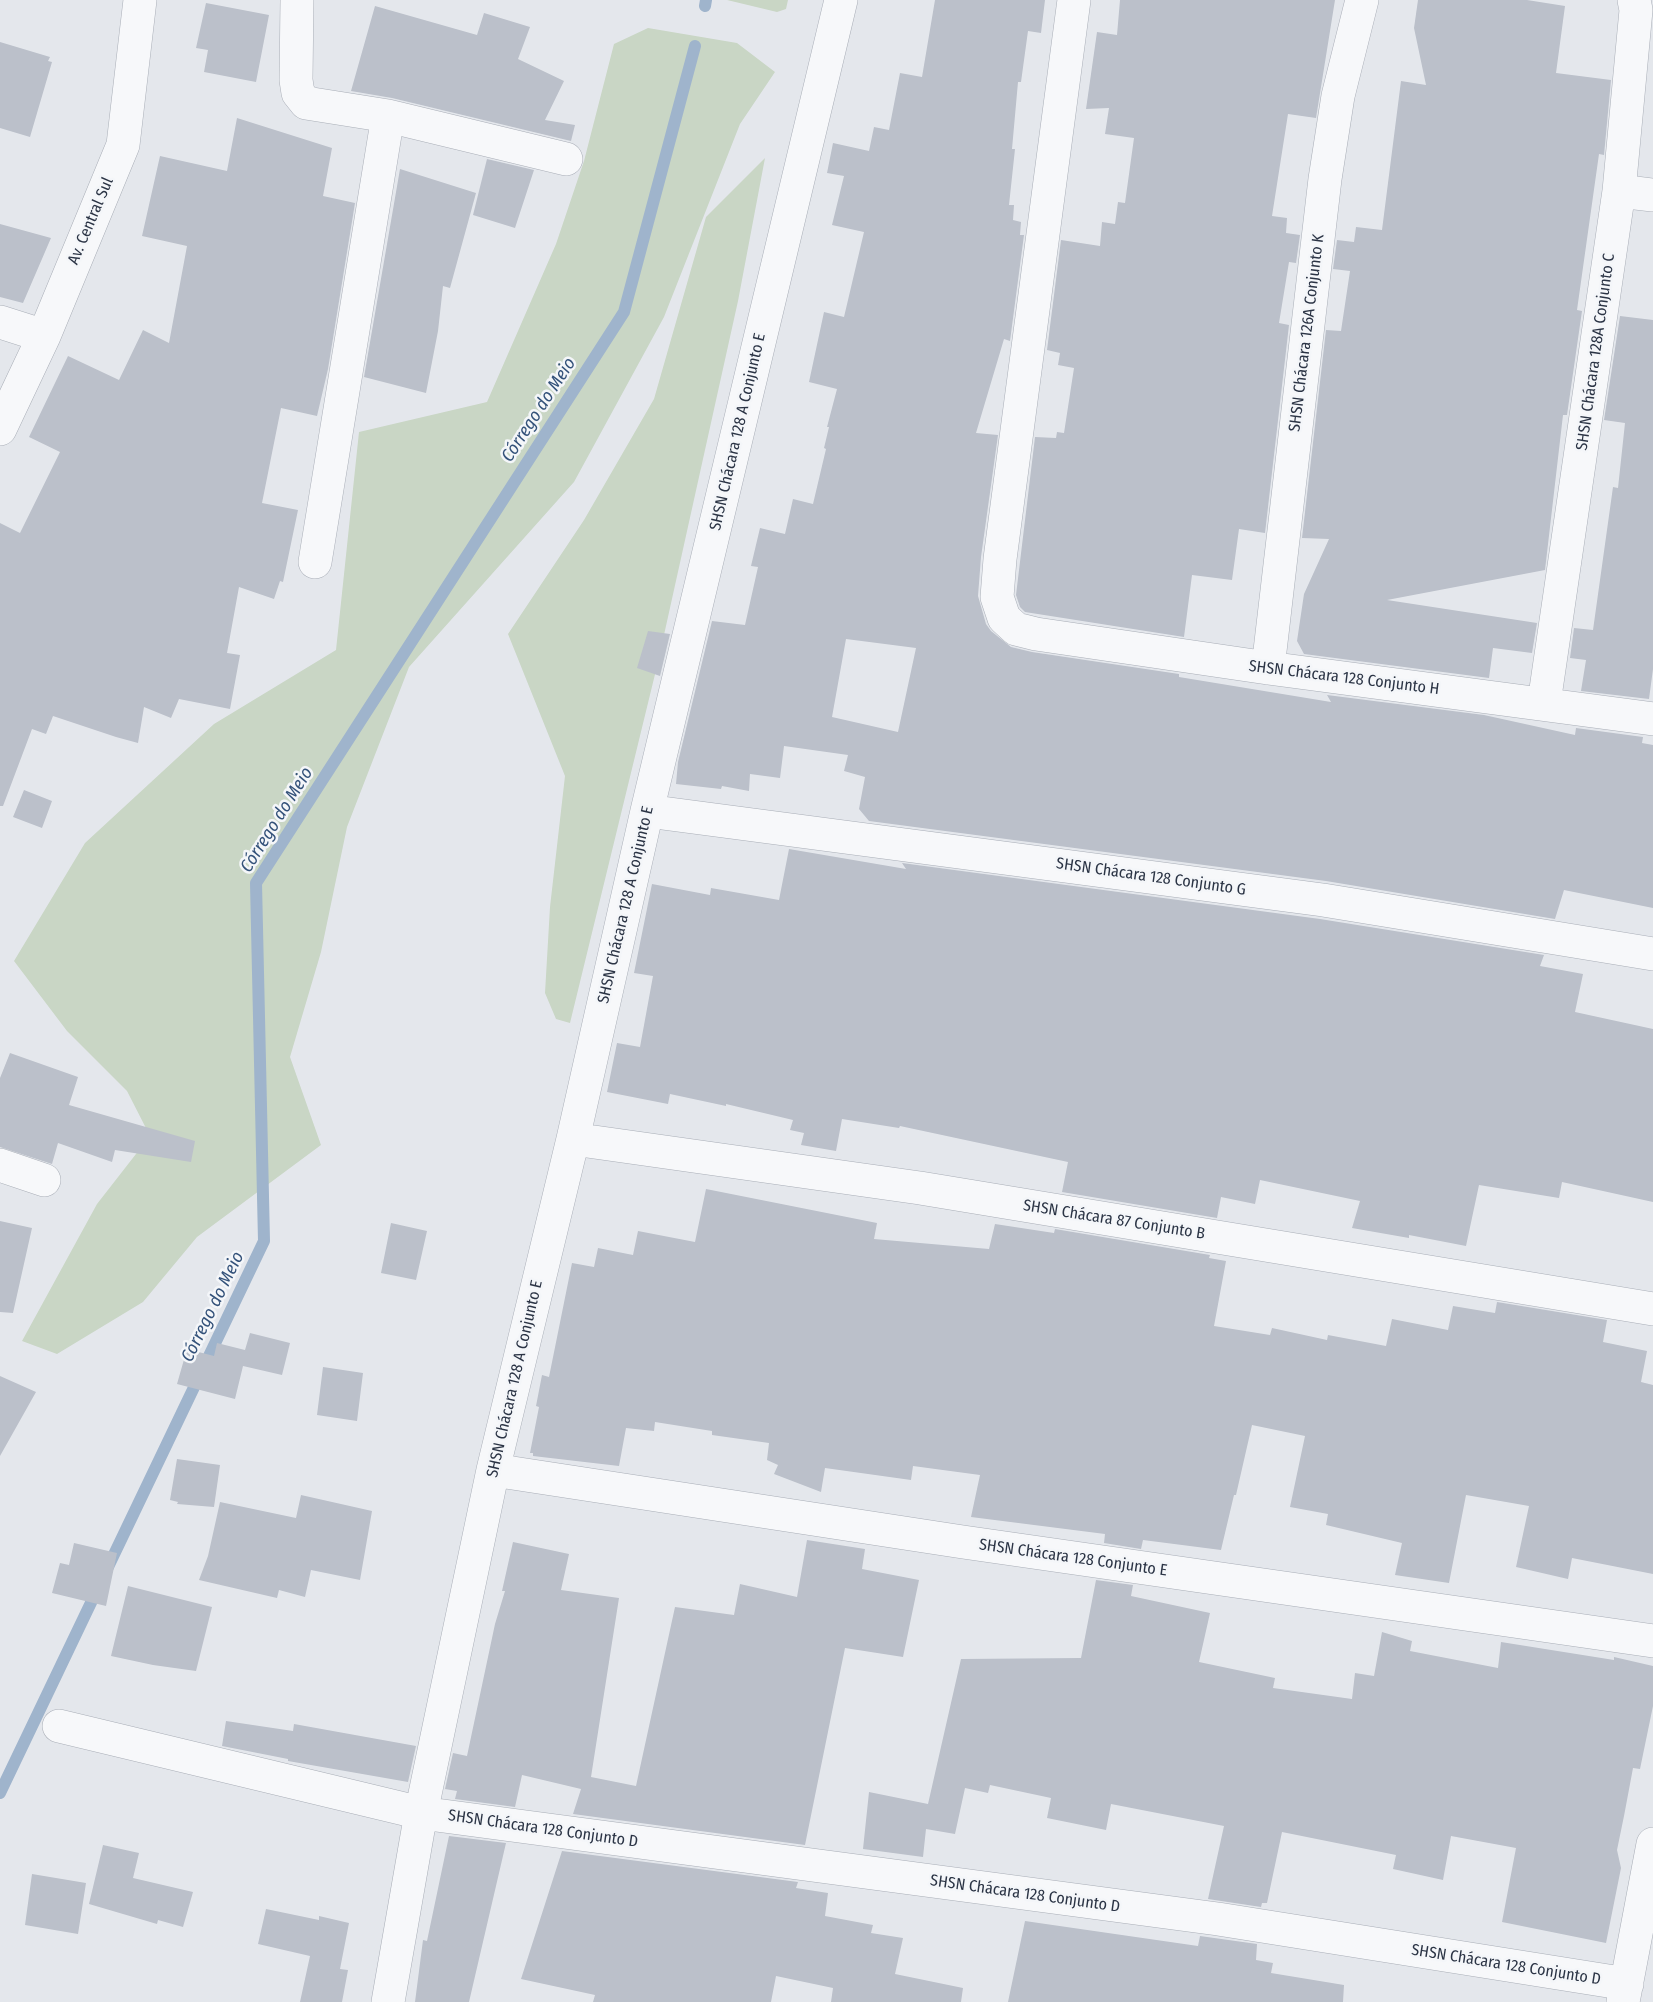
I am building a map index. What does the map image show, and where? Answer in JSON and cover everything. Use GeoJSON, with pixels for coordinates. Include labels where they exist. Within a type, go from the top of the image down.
{"type":"FeatureCollection","features":[{"type":"Feature","properties":{"kind":"street","name":"Av. Central Sul"},"geometry":{"type":"LineString","coordinates":[[0,429],[44,336],[123,145],[141,0]]}},
{"type":"Feature","properties":{"kind":"street"},"geometry":{"type":"LineString","coordinates":[[297,0],[296,80],[298,93],[306,103],[388,116],[566,159]]}},
{"type":"Feature","properties":{"kind":"street","name":"SHSN Chácara 128 A Conjunto E"},"geometry":{"type":"LineString","coordinates":[[388,2002],[421,1813],[493,1470],[573,1139],[647,811],[841,0]]}},
{"type":"Feature","properties":{"kind":"street","name":"SHSN Chácara 128 Conjunto H"},"geometry":{"type":"LineString","coordinates":[[1074,0],[1000,559],[997,597],[1004,618],[1016,629],[1036,634],[1268,668],[1653,719]]}},
{"type":"Feature","properties":{"kind":"street","name":"SHSN Chácara 126A Conjunto K"},"geometry":{"type":"LineString","coordinates":[[1268,668],[1325,179],[1338,96],[1362,0]]}},
{"type":"Feature","properties":{"kind":"street","name":"SHSN Chácara 128A Conjunto C"},"geometry":{"type":"LineString","coordinates":[[1544,703],[1619,191],[1636,10],[1634,0]]}},
{"type":"Feature","properties":{"kind":"street"},"geometry":{"type":"LineString","coordinates":[[315,562],[388,116]]}},
{"type":"Feature","properties":{"kind":"street"},"geometry":{"type":"LineString","coordinates":[[1619,191],[1653,195]]}},
{"type":"Feature","properties":{"kind":"street"},"geometry":{"type":"LineString","coordinates":[[0,322],[44,336]]}},
{"type":"Feature","properties":{"kind":"street","name":"SHSN Chácara 128 Conjunto G"},"geometry":{"type":"LineString","coordinates":[[647,811],[1323,900],[1653,954]]}},
{"type":"Feature","properties":{"kind":"street","name":"SHSN Chácara 87 Conjunto B"},"geometry":{"type":"LineString","coordinates":[[573,1139],[920,1188],[1653,1309]]}},
{"type":"Feature","properties":{"kind":"street"},"geometry":{"type":"LineString","coordinates":[[0,1165],[44,1180]]}},
{"type":"Feature","properties":{"kind":"street","name":"SHSN Chácara 128 Conjunto E"},"geometry":{"type":"LineString","coordinates":[[493,1470],[974,1544],[1653,1641]]}},
{"type":"Feature","properties":{"kind":"street","name":"SHSN Chácara 128 Conjunto D"},"geometry":{"type":"LineString","coordinates":[[59,1726],[421,1813],[1218,1919],[1625,1993]]}},
{"type":"Feature","properties":{"kind":"street"},"geometry":{"type":"LineString","coordinates":[[1625,1993],[1645,1935],[1653,1844]]}},
{"type":"Feature","properties":{"kind":"green space"},"geometry":{"type":"Polygon","coordinates":[[[727,0],[788,0],[786,9],[777,12],[727,0]]]}},
{"type":"Feature","properties":{"kind":"green space"},"geometry":{"type":"Polygon","coordinates":[[[648,28],[737,43],[775,72],[740,124],[664,317],[574,482],[409,667],[347,827],[321,952],[290,1057],[321,1145],[197,1237],[143,1302],[57,1354],[22,1341],[97,1204],[150,1136],[127,1091],[67,1031],[14,961],[85,843],[214,724],[336,650],[359,432],[487,402],[556,244],[584,161],[614,44],[648,28]]]}},
{"type":"Feature","properties":{"kind":"green space"},"geometry":{"type":"Polygon","coordinates":[[[765,158],[738,301],[658,662],[570,1023],[556,1019],[545,993],[550,907],[565,776],[508,634],[584,520],[654,399],[706,217],[765,158]]]}},
{"type":"Feature","properties":{"kind":"building"},"geometry":{"type":"Polygon","coordinates":[[[935,0],[1045,0],[1041,33],[1028,31],[1021,82],[1018,82],[1012,149],[1015,149],[1009,205],[1014,205],[1013,220],[1021,222],[1020,235],[1024,235],[1010,341],[1004,339],[976,433],[998,435],[981,557],[978,596],[986,624],[991,631],[1011,647],[1032,652],[1179,674],[1179,677],[1331,702],[1327,695],[1484,715],[1575,735],[1576,728],[1643,737],[1642,743],[1653,745],[1653,908],[1564,890],[1555,919],[1326,881],[869,821],[859,809],[865,777],[844,771],[848,755],[784,746],[780,778],[750,774],[749,791],[722,786],[721,789],[676,784],[678,762],[712,621],[745,625],[758,567],[751,566],[760,528],[785,534],[793,499],[813,504],[826,449],[824,448],[829,427],[827,427],[837,389],[809,382],[824,312],[844,317],[864,232],[832,225],[844,176],[827,173],[833,143],[869,151],[874,127],[889,130],[900,73],[922,77],[935,0]],[[846,639],[832,717],[898,732],[916,648],[846,639]]]}},
{"type":"Feature","properties":{"kind":"building"},"geometry":{"type":"Polygon","coordinates":[[[1120,0],[1335,0],[1316,118],[1288,114],[1272,216],[1287,218],[1286,233],[1300,235],[1296,263],[1289,262],[1279,323],[1289,325],[1265,533],[1239,529],[1232,580],[1192,575],[1184,637],[1025,612],[1020,607],[1016,595],[1035,437],[1056,438],[1057,432],[1064,433],[1074,368],[1058,365],[1060,353],[1047,350],[1061,240],[1100,246],[1102,222],[1115,224],[1118,202],[1125,203],[1134,138],[1105,134],[1109,108],[1086,109],[1097,32],[1117,35],[1120,0]]]}},
{"type":"Feature","properties":{"kind":"building"},"geometry":{"type":"Polygon","coordinates":[[[1418,0],[1527,0],[1565,6],[1556,73],[1611,80],[1604,155],[1599,154],[1577,310],[1582,311],[1567,415],[1563,415],[1545,570],[1387,600],[1537,623],[1532,653],[1493,648],[1489,678],[1304,654],[1297,641],[1304,594],[1329,539],[1302,538],[1326,330],[1341,331],[1350,271],[1333,269],[1337,240],[1354,242],[1356,227],[1382,230],[1401,81],[1426,85],[1414,28],[1418,0]]]}},
{"type":"Feature","properties":{"kind":"building"},"geometry":{"type":"Polygon","coordinates":[[[206,3],[269,15],[256,82],[204,72],[208,50],[196,48],[206,3]]]}},
{"type":"Feature","properties":{"kind":"building"},"geometry":{"type":"Polygon","coordinates":[[[375,6],[477,35],[484,13],[530,27],[518,59],[564,81],[545,120],[575,125],[571,141],[392,98],[351,91],[375,6]]]}},
{"type":"Feature","properties":{"kind":"building"},"geometry":{"type":"Polygon","coordinates":[[[0,42],[50,57],[48,61],[52,62],[30,137],[0,128],[0,42]]]}},
{"type":"Feature","properties":{"kind":"building"},"geometry":{"type":"Polygon","coordinates":[[[237,118],[332,148],[323,196],[355,203],[328,369],[317,416],[281,408],[262,503],[298,510],[283,582],[280,581],[274,599],[239,587],[227,653],[240,655],[230,709],[179,699],[171,718],[144,707],[138,743],[53,716],[46,734],[32,729],[3,806],[0,806],[0,523],[20,533],[60,452],[29,437],[68,356],[119,380],[143,330],[169,343],[187,246],[142,236],[160,156],[227,171],[237,118]]]}},
{"type":"Feature","properties":{"kind":"building"},"geometry":{"type":"Polygon","coordinates":[[[487,159],[534,170],[515,228],[473,215],[487,159]]]}},
{"type":"Feature","properties":{"kind":"building"},"geometry":{"type":"Polygon","coordinates":[[[400,169],[476,193],[450,288],[443,286],[438,331],[426,393],[364,377],[400,169]]]}},
{"type":"Feature","properties":{"kind":"building"},"geometry":{"type":"Polygon","coordinates":[[[0,224],[51,238],[23,303],[0,297],[0,224]]]}},
{"type":"Feature","properties":{"kind":"building"},"geometry":{"type":"Polygon","coordinates":[[[1620,316],[1653,320],[1653,669],[1649,699],[1581,691],[1586,660],[1570,658],[1574,628],[1593,630],[1613,487],[1618,488],[1625,423],[1604,420],[1620,316]]]}},
{"type":"Feature","properties":{"kind":"building"},"geometry":{"type":"Polygon","coordinates":[[[648,631],[670,634],[660,676],[637,668],[648,631]]]}},
{"type":"Feature","properties":{"kind":"building"},"geometry":{"type":"Polygon","coordinates":[[[24,790],[52,801],[42,828],[13,817],[24,790]]]}},
{"type":"Feature","properties":{"kind":"building"},"geometry":{"type":"Polygon","coordinates":[[[789,849],[906,869],[902,863],[1320,919],[1544,955],[1540,966],[1583,974],[1575,1012],[1653,1029],[1653,1202],[1562,1182],[1559,1198],[1479,1185],[1466,1246],[1409,1235],[1409,1238],[1352,1228],[1360,1201],[1260,1180],[1255,1204],[1221,1197],[1217,1218],[1062,1192],[1068,1162],[900,1126],[899,1128],[842,1119],[836,1151],[801,1145],[804,1133],[790,1130],[793,1120],[670,1094],[668,1104],[607,1092],[617,1043],[640,1047],[653,976],[634,973],[652,884],[710,895],[711,888],[779,900],[789,849]]]}},
{"type":"Feature","properties":{"kind":"building"},"geometry":{"type":"Polygon","coordinates":[[[10,1053],[78,1077],[69,1105],[195,1141],[191,1162],[115,1150],[112,1162],[58,1143],[52,1164],[0,1147],[0,1078],[10,1053]]]}},
{"type":"Feature","properties":{"kind":"building"},"geometry":{"type":"Polygon","coordinates":[[[706,1189],[877,1223],[874,1239],[989,1249],[995,1224],[1054,1233],[1055,1229],[1210,1255],[1209,1258],[1226,1261],[1214,1326],[1270,1335],[1272,1328],[1327,1340],[1328,1335],[1386,1346],[1392,1319],[1448,1330],[1453,1306],[1495,1313],[1497,1302],[1607,1320],[1603,1342],[1647,1351],[1641,1382],[1653,1385],[1653,1574],[1572,1558],[1568,1579],[1516,1567],[1529,1506],[1466,1495],[1449,1583],[1395,1575],[1402,1543],[1326,1525],[1328,1514],[1290,1507],[1305,1436],[1252,1425],[1221,1550],[1143,1540],[1141,1549],[1104,1543],[1105,1534],[971,1517],[980,1475],[913,1466],[911,1480],[825,1468],[821,1492],[774,1474],[778,1465],[767,1460],[769,1443],[712,1435],[712,1431],[655,1422],[654,1431],[626,1428],[619,1466],[533,1456],[533,1453],[530,1453],[539,1407],[536,1406],[542,1375],[549,1377],[572,1263],[594,1267],[598,1248],[633,1255],[638,1231],[695,1242],[706,1189]]]}},
{"type":"Feature","properties":{"kind":"building"},"geometry":{"type":"Polygon","coordinates":[[[0,1221],[32,1228],[13,1313],[0,1312],[0,1221]]]}},
{"type":"Feature","properties":{"kind":"building"},"geometry":{"type":"Polygon","coordinates":[[[391,1223],[427,1231],[416,1280],[381,1273],[391,1223]]]}},
{"type":"Feature","properties":{"kind":"building"},"geometry":{"type":"Polygon","coordinates":[[[250,1333],[290,1343],[282,1375],[243,1366],[235,1399],[177,1384],[187,1349],[214,1356],[217,1343],[245,1350],[250,1333]]]}},
{"type":"Feature","properties":{"kind":"building"},"geometry":{"type":"Polygon","coordinates":[[[323,1367],[363,1373],[357,1421],[317,1415],[323,1367]]]}},
{"type":"Feature","properties":{"kind":"building"},"geometry":{"type":"Polygon","coordinates":[[[0,1376],[36,1392],[0,1456],[0,1376]]]}},
{"type":"Feature","properties":{"kind":"building"},"geometry":{"type":"Polygon","coordinates":[[[177,1459],[220,1465],[214,1507],[177,1504],[178,1502],[170,1500],[177,1459]]]}},
{"type":"Feature","properties":{"kind":"building"},"geometry":{"type":"Polygon","coordinates":[[[301,1495],[372,1511],[360,1580],[311,1570],[305,1597],[279,1590],[277,1598],[199,1580],[208,1556],[220,1502],[296,1518],[301,1495]]]}},
{"type":"Feature","properties":{"kind":"building"},"geometry":{"type":"Polygon","coordinates":[[[807,1540],[865,1549],[862,1569],[919,1580],[903,1657],[845,1648],[805,1845],[573,1814],[581,1789],[522,1775],[515,1807],[455,1799],[457,1791],[445,1789],[453,1753],[467,1756],[495,1624],[505,1591],[502,1591],[513,1542],[569,1554],[561,1590],[619,1598],[591,1777],[636,1786],[675,1607],[734,1615],[740,1584],[797,1597],[807,1540]]]}},
{"type":"Feature","properties":{"kind":"building"},"geometry":{"type":"Polygon","coordinates":[[[74,1543],[117,1553],[106,1606],[52,1593],[60,1563],[69,1565],[74,1543]]]}},
{"type":"Feature","properties":{"kind":"building"},"geometry":{"type":"Polygon","coordinates":[[[1096,1580],[1133,1585],[1131,1596],[1210,1613],[1199,1662],[1275,1678],[1273,1688],[1352,1699],[1355,1673],[1374,1676],[1382,1632],[1412,1641],[1410,1651],[1498,1668],[1501,1642],[1614,1660],[1614,1657],[1653,1666],[1653,1706],[1640,1769],[1633,1768],[1617,1850],[1621,1868],[1606,1943],[1502,1922],[1516,1848],[1451,1836],[1443,1880],[1393,1869],[1396,1855],[1282,1832],[1267,1903],[1262,1903],[1261,1907],[1208,1899],[1224,1826],[1111,1804],[1106,1830],[1047,1818],[1051,1798],[990,1785],[988,1793],[965,1788],[955,1834],[926,1829],[923,1857],[863,1849],[869,1792],[928,1804],[961,1659],[1081,1658],[1096,1580]]]}},
{"type":"Feature","properties":{"kind":"building"},"geometry":{"type":"Polygon","coordinates":[[[128,1586],[212,1607],[196,1671],[111,1656],[128,1586]]]}},
{"type":"Feature","properties":{"kind":"building"},"geometry":{"type":"Polygon","coordinates":[[[226,1721],[293,1731],[294,1724],[416,1746],[408,1782],[288,1761],[288,1759],[222,1746],[226,1721]]]}},
{"type":"Feature","properties":{"kind":"building"},"geometry":{"type":"Polygon","coordinates":[[[449,1836],[506,1843],[469,2002],[415,2002],[423,1940],[427,1941],[449,1836]]]}},
{"type":"Feature","properties":{"kind":"building"},"geometry":{"type":"Polygon","coordinates":[[[103,1845],[139,1853],[133,1878],[193,1892],[183,1927],[158,1920],[157,1924],[89,1904],[103,1845]]]}},
{"type":"Feature","properties":{"kind":"building"},"geometry":{"type":"Polygon","coordinates":[[[562,1851],[798,1882],[796,1888],[828,1893],[825,1916],[873,1925],[871,1933],[903,1938],[895,1974],[963,1988],[961,2002],[831,2002],[833,1988],[776,1976],[771,2002],[593,2002],[595,1995],[521,1979],[562,1851]]]}},
{"type":"Feature","properties":{"kind":"building"},"geometry":{"type":"Polygon","coordinates":[[[32,1874],[86,1883],[78,1934],[25,1925],[32,1874]]]}},
{"type":"Feature","properties":{"kind":"building"},"geometry":{"type":"Polygon","coordinates":[[[266,1909],[319,1920],[319,1916],[349,1923],[340,1969],[348,1970],[342,2002],[300,2002],[310,1956],[258,1944],[266,1909]]]}},
{"type":"Feature","properties":{"kind":"building"},"geometry":{"type":"Polygon","coordinates":[[[1025,1921],[1198,1946],[1200,1936],[1257,1944],[1256,1960],[1273,1963],[1271,1973],[1344,1985],[1343,2002],[1008,2002],[1025,1921]]]}},
{"type":"Feature","properties":{"kind":"waterway","name":"Córrego do Meio"},"geometry":{"type":"LineString","coordinates":[[705,6],[706,0]]}},
{"type":"Feature","properties":{"kind":"waterway","name":"Córrego do Meio"},"geometry":{"type":"LineString","coordinates":[[108,1567],[264,1241],[256,883],[624,312],[695,46]]}},
{"type":"Feature","properties":{"kind":"waterway","name":"Córrego do Meio"},"geometry":{"type":"LineString","coordinates":[[0,1793],[98,1588]]}}]}
